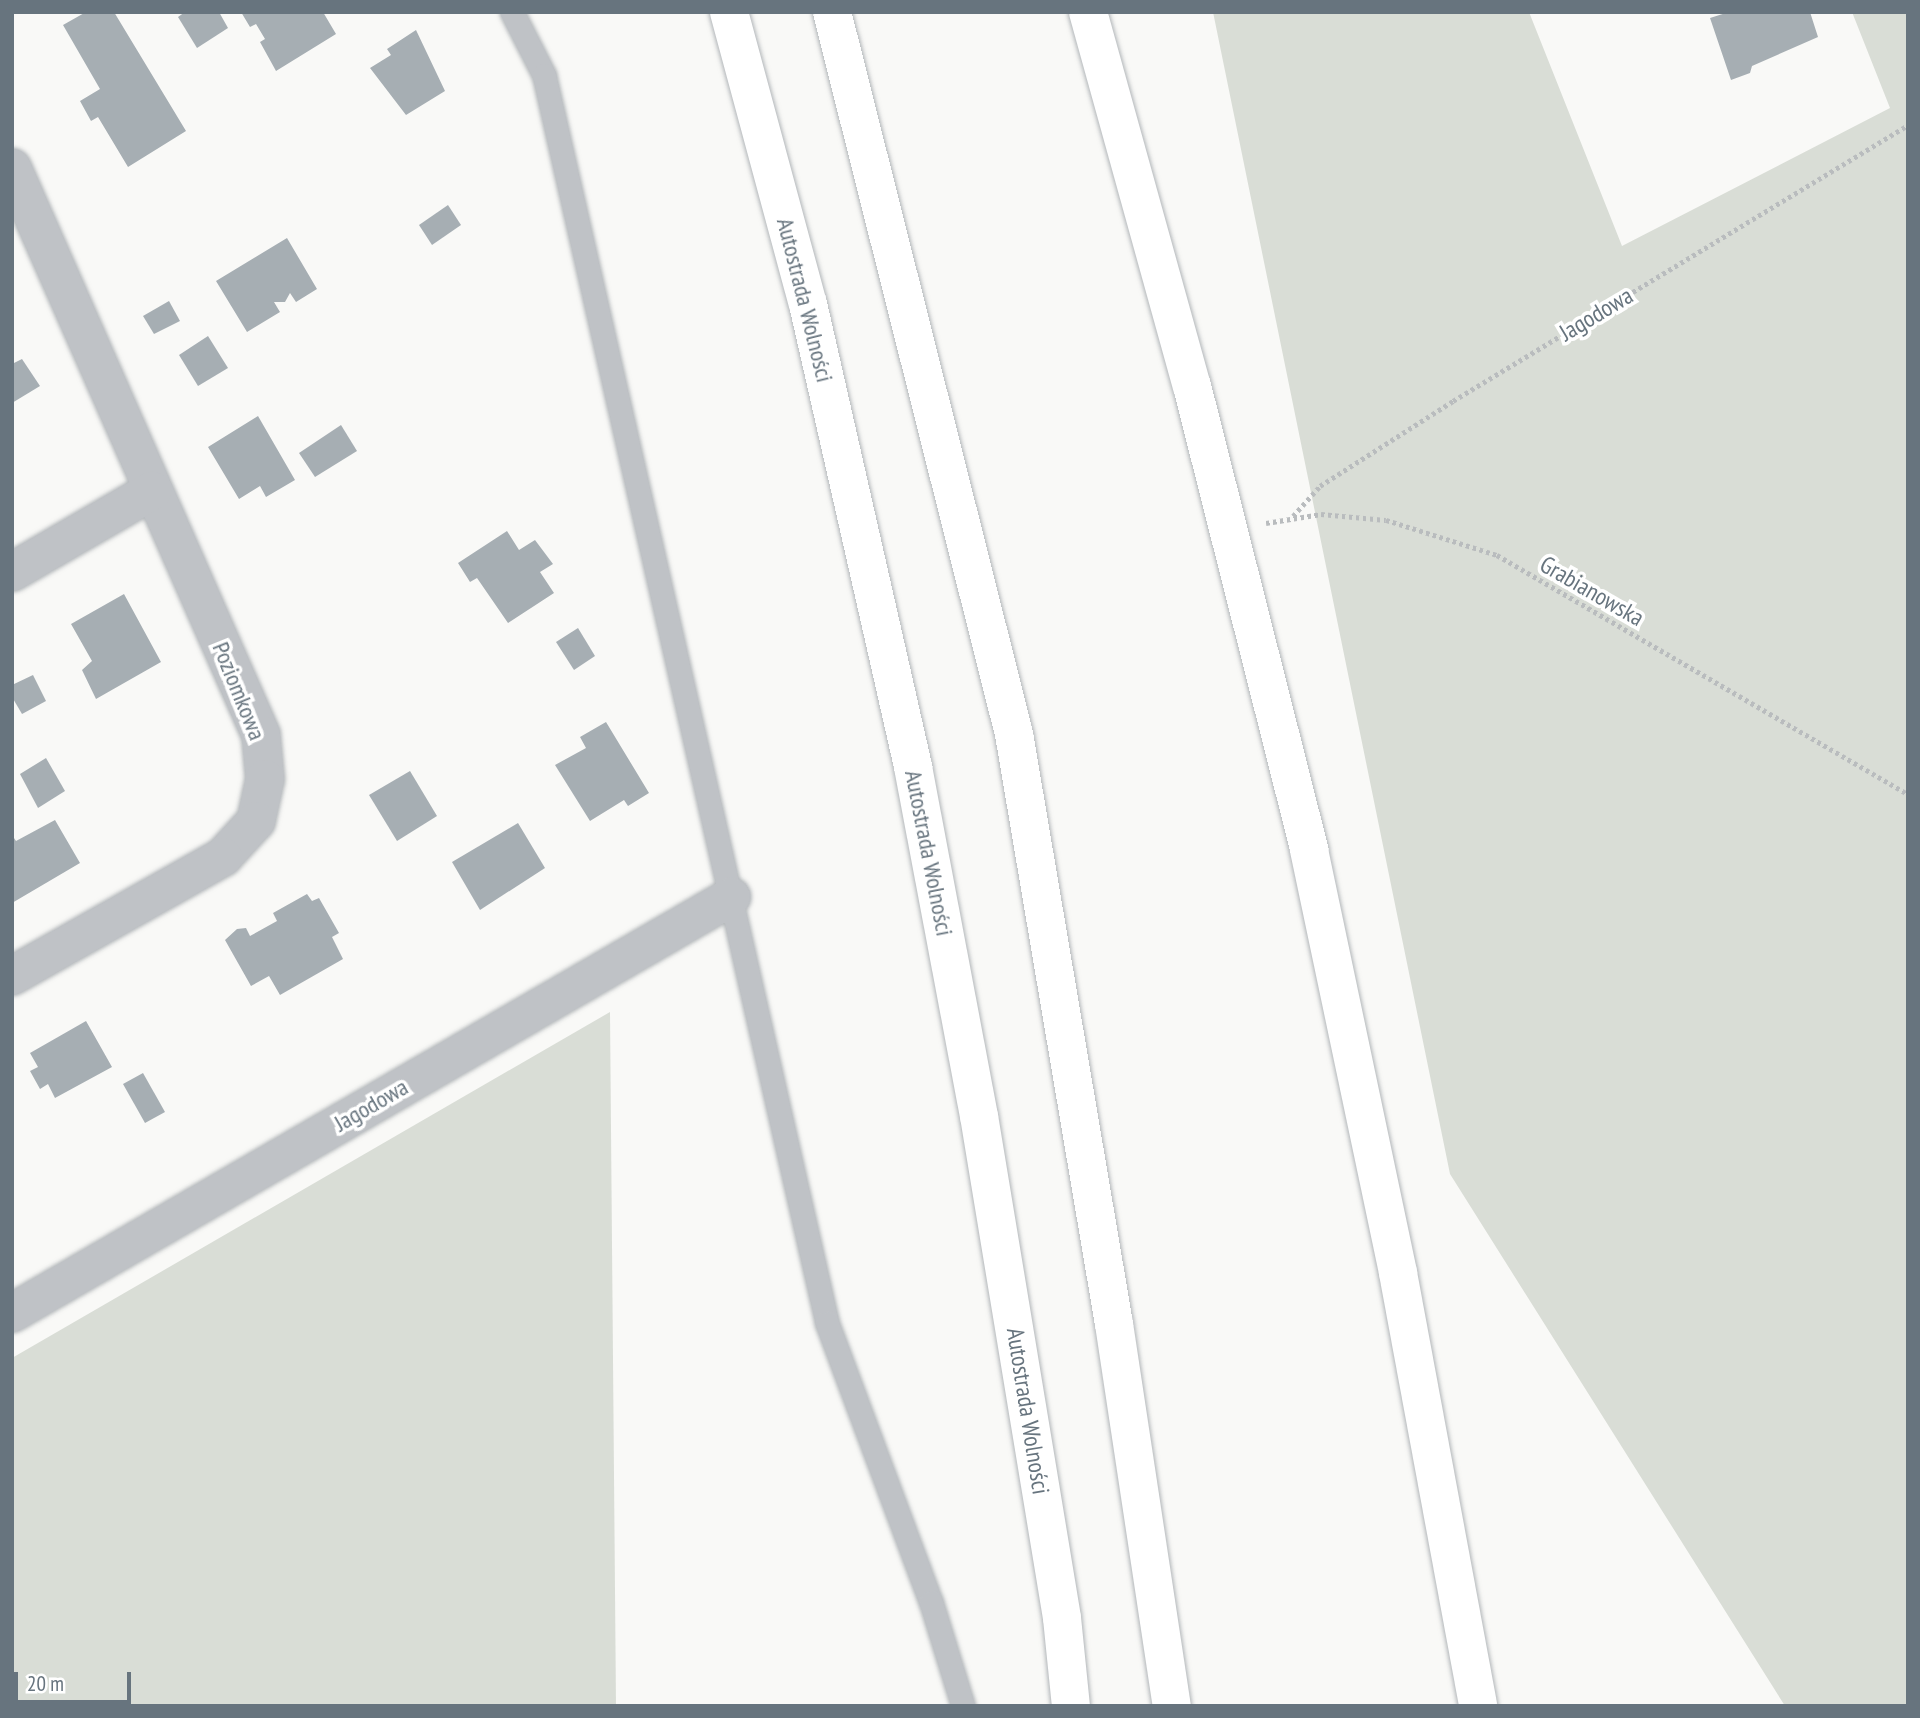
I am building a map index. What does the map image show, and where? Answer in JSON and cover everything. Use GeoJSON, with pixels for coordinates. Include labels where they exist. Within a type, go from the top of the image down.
{"type":"FeatureCollection","features":[{"type":"Feature","properties":{"kind":"main road","name":"Autostrada Wolności"},"geometry":{"type":"LineString","coordinates":[[729,12],[807,304],[914,767],[979,1116],[1060,1605],[1071,1706]]}},
{"type":"Feature","properties":{"kind":"main road"},"geometry":{"type":"LineString","coordinates":[[832,12],[1014,734],[1114,1324],[1172,1706]]}},
{"type":"Feature","properties":{"kind":"main road"},"geometry":{"type":"LineString","coordinates":[[1088,12],[1230,533],[1308,849],[1365,1107],[1478,1706]]}},
{"type":"Feature","properties":{"kind":"street","name":"Poziomkowa"},"geometry":{"type":"LineString","coordinates":[[12,167],[261,735],[265,779],[256,821],[223,858],[12,976]]}},
{"type":"Feature","properties":{"kind":"street"},"geometry":{"type":"LineString","coordinates":[[12,572],[152,491]]}},
{"type":"Feature","properties":{"kind":"street","name":"Jagodowa"},"geometry":{"type":"LineString","coordinates":[[12,1313],[731,897]]}},
{"type":"Feature","properties":{"kind":"lane"},"geometry":{"type":"LineString","coordinates":[[512,12],[544,75],[827,1323],[931,1602],[963,1706]]}},
{"type":"Feature","properties":{"kind":"path","name":"Jagodowa"},"geometry":{"type":"LineString","coordinates":[[1293,516],[1320,486],[1453,401],[1908,125]]}},
{"type":"Feature","properties":{"kind":"path","name":"Grabianowska"},"geometry":{"type":"LineString","coordinates":[[1230,533],[1293,516],[1386,520],[1497,555],[1908,794]]}},
{"type":"Feature","properties":{"kind":"shaded area"},"geometry":{"type":"Polygon","coordinates":[[[1213,12],[1529,12],[1622,246],[1890,108],[1852,12],[1908,12],[1908,1706],[1785,1706],[1450,1174],[1213,12]]]}},
{"type":"Feature","properties":{"kind":"shaded area"},"geometry":{"type":"Polygon","coordinates":[[[610,1012],[616,1706],[12,1706],[12,1358],[610,1012]]]}},
{"type":"Feature","properties":{"kind":"building"},"geometry":{"type":"Polygon","coordinates":[[[86,12],[114,12],[186,131],[128,167],[98,117],[91,121],[80,101],[100,89],[63,25],[86,12]]]}},
{"type":"Feature","properties":{"kind":"building"},"geometry":{"type":"Polygon","coordinates":[[[185,12],[219,12],[228,28],[197,48],[178,17],[185,12]]]}},
{"type":"Feature","properties":{"kind":"building"},"geometry":{"type":"Polygon","coordinates":[[[241,12],[323,12],[336,34],[276,71],[260,42],[265,39],[256,24],[250,27],[241,12]]]}},
{"type":"Feature","properties":{"kind":"building"},"geometry":{"type":"Polygon","coordinates":[[[1729,12],[1810,12],[1818,37],[1752,66],[1750,73],[1731,80],[1710,18],[1729,12]]]}},
{"type":"Feature","properties":{"kind":"building"},"geometry":{"type":"Polygon","coordinates":[[[416,30],[445,91],[406,115],[370,68],[391,55],[387,49],[416,30]]]}},
{"type":"Feature","properties":{"kind":"building"},"geometry":{"type":"Polygon","coordinates":[[[448,205],[461,225],[432,245],[419,225],[448,205]]]}},
{"type":"Feature","properties":{"kind":"building"},"geometry":{"type":"Polygon","coordinates":[[[287,238],[317,289],[296,302],[290,293],[285,302],[274,302],[280,312],[247,332],[216,281],[287,238]]]}},
{"type":"Feature","properties":{"kind":"building"},"geometry":{"type":"Polygon","coordinates":[[[169,301],[180,321],[154,334],[143,316],[169,301]]]}},
{"type":"Feature","properties":{"kind":"building"},"geometry":{"type":"Polygon","coordinates":[[[208,336],[228,368],[198,386],[179,355],[208,336]]]}},
{"type":"Feature","properties":{"kind":"building"},"geometry":{"type":"Polygon","coordinates":[[[22,359],[40,386],[12,403],[12,364],[22,359]]]}},
{"type":"Feature","properties":{"kind":"building"},"geometry":{"type":"Polygon","coordinates":[[[258,416],[295,480],[266,497],[260,486],[239,499],[208,447],[258,416]]]}},
{"type":"Feature","properties":{"kind":"building"},"geometry":{"type":"Polygon","coordinates":[[[341,425],[357,451],[315,477],[299,453],[341,425]]]}},
{"type":"Feature","properties":{"kind":"building"},"geometry":{"type":"Polygon","coordinates":[[[507,531],[519,550],[535,540],[553,564],[540,572],[554,593],[508,623],[477,578],[470,582],[458,563],[507,531]]]}},
{"type":"Feature","properties":{"kind":"building"},"geometry":{"type":"Polygon","coordinates":[[[124,594],[161,662],[96,699],[82,670],[92,661],[71,624],[124,594]]]}},
{"type":"Feature","properties":{"kind":"building"},"geometry":{"type":"Polygon","coordinates":[[[578,628],[595,656],[574,670],[556,642],[578,628]]]}},
{"type":"Feature","properties":{"kind":"building"},"geometry":{"type":"Polygon","coordinates":[[[33,675],[46,701],[22,714],[12,697],[12,685],[33,675]]]}},
{"type":"Feature","properties":{"kind":"building"},"geometry":{"type":"Polygon","coordinates":[[[606,722],[649,793],[628,806],[624,800],[590,821],[555,765],[586,748],[580,737],[606,722]]]}},
{"type":"Feature","properties":{"kind":"building"},"geometry":{"type":"Polygon","coordinates":[[[46,758],[65,791],[38,808],[20,774],[46,758]]]}},
{"type":"Feature","properties":{"kind":"building"},"geometry":{"type":"Polygon","coordinates":[[[410,771],[437,816],[397,841],[369,795],[410,771]]]}},
{"type":"Feature","properties":{"kind":"building"},"geometry":{"type":"Polygon","coordinates":[[[55,820],[80,863],[12,903],[12,835],[16,841],[55,820]]]}},
{"type":"Feature","properties":{"kind":"building"},"geometry":{"type":"Polygon","coordinates":[[[518,823],[545,868],[480,910],[452,862],[518,823]]]}},
{"type":"Feature","properties":{"kind":"building"},"geometry":{"type":"Polygon","coordinates":[[[307,894],[312,901],[319,898],[339,933],[332,937],[343,959],[280,995],[269,976],[251,986],[225,940],[237,929],[246,928],[250,936],[277,921],[273,913],[307,894]]]}},
{"type":"Feature","properties":{"kind":"building"},"geometry":{"type":"Polygon","coordinates":[[[86,1021],[112,1067],[55,1098],[48,1084],[40,1089],[30,1071],[38,1067],[30,1053],[86,1021]]]}},
{"type":"Feature","properties":{"kind":"building"},"geometry":{"type":"Polygon","coordinates":[[[143,1073],[165,1112],[145,1123],[123,1084],[143,1073]]]}}]}
